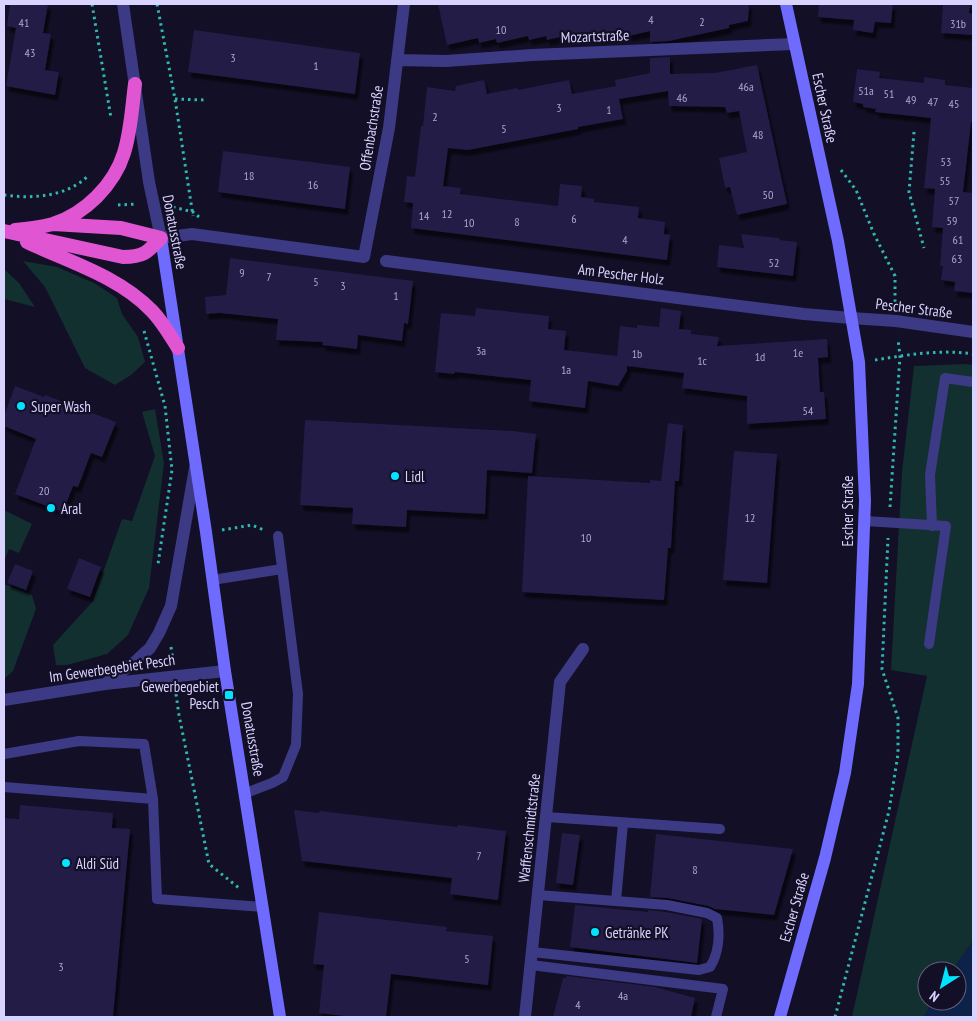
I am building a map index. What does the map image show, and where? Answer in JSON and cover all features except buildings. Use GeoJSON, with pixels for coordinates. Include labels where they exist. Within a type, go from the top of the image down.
{"type":"FeatureCollection","features":[{"type":"Feature","properties":{"kind":"highway"},"geometry":{"type":"LineString","coordinates":[[53,224],[81,209],[102,192],[110,180],[124,152],[131,120],[135,84]]}},
{"type":"Feature","properties":{"kind":"highway"},"geometry":{"type":"LineString","coordinates":[[4,231],[53,224],[122,228],[161,238]]}},
{"type":"Feature","properties":{"kind":"highway"},"geometry":{"type":"LineString","coordinates":[[4,231],[123,257],[138,257],[145,254],[161,238]]}},
{"type":"Feature","properties":{"kind":"highway"},"geometry":{"type":"LineString","coordinates":[[4,231],[102,276],[127,290],[153,312],[178,348]]}},
{"type":"Feature","properties":{"kind":"main road","name":"Escher Straße"},"geometry":{"type":"LineString","coordinates":[[780,1017],[825,858],[845,773],[858,684],[865,521],[859,362],[838,241],[786,4]]}},
{"type":"Feature","properties":{"kind":"main road","name":"Donatusstraße"},"geometry":{"type":"LineString","coordinates":[[161,238],[206,532],[225,671],[246,793],[280,1017]]}},
{"type":"Feature","properties":{"kind":"street","name":"Donatusstraße"},"geometry":{"type":"LineString","coordinates":[[124,4],[149,182],[161,238]]}},
{"type":"Feature","properties":{"kind":"street","name":"Offenbachstraße"},"geometry":{"type":"LineString","coordinates":[[192,234],[364,257],[389,128],[404,4]]}},
{"type":"Feature","properties":{"kind":"street","name":"Mozartstraße"},"geometry":{"type":"LineString","coordinates":[[397,60],[446,61],[794,44]]}},
{"type":"Feature","properties":{"kind":"street"},"geometry":{"type":"LineString","coordinates":[[161,238],[192,234]]}},
{"type":"Feature","properties":{"kind":"street","name":"Am Pescher Holz"},"geometry":{"type":"LineString","coordinates":[[386,261],[852,318]]}},
{"type":"Feature","properties":{"kind":"street","name":"Pescher Straße"},"geometry":{"type":"LineString","coordinates":[[852,318],[896,321],[973,332]]}},
{"type":"Feature","properties":{"kind":"street","name":"Donatusstraße"},"geometry":{"type":"LineString","coordinates":[[105,684],[136,661],[150,648],[160,633],[171,606],[195,466]]}},
{"type":"Feature","properties":{"kind":"street","name":"Waffenschmidtstraße"},"geometry":{"type":"LineString","coordinates":[[525,1017],[560,682],[583,649]]}},
{"type":"Feature","properties":{"kind":"street","name":"Im Gewerbegebiet Pesch"},"geometry":{"type":"LineString","coordinates":[[4,700],[105,684],[225,671]]}},
{"type":"Feature","properties":{"kind":"lane"},"geometry":{"type":"LineString","coordinates":[[932,526],[930,475],[945,378],[973,382]]}},
{"type":"Feature","properties":{"kind":"lane"},"geometry":{"type":"LineString","coordinates":[[865,521],[946,526],[929,644]]}},
{"type":"Feature","properties":{"kind":"lane"},"geometry":{"type":"LineString","coordinates":[[246,793],[283,777],[296,744],[298,694],[278,536]]}},
{"type":"Feature","properties":{"kind":"lane"},"geometry":{"type":"LineString","coordinates":[[212,580],[282,569]]}},
{"type":"Feature","properties":{"kind":"lane"},"geometry":{"type":"LineString","coordinates":[[4,754],[79,741],[144,744],[154,799],[157,899],[263,907]]}},
{"type":"Feature","properties":{"kind":"lane"},"geometry":{"type":"LineString","coordinates":[[4,787],[154,799]]}},
{"type":"Feature","properties":{"kind":"lane"},"geometry":{"type":"LineString","coordinates":[[546,816],[720,829]]}},
{"type":"Feature","properties":{"kind":"lane"},"geometry":{"type":"LineString","coordinates":[[616,901],[623,823]]}},
{"type":"Feature","properties":{"kind":"lane"},"geometry":{"type":"LineString","coordinates":[[532,952],[699,970],[710,967],[716,957],[719,928],[717,918],[707,913],[667,905],[538,895]]}},
{"type":"Feature","properties":{"kind":"lane"},"geometry":{"type":"LineString","coordinates":[[531,966],[723,989],[716,1017]]}},
{"type":"Feature","properties":{"kind":"path"},"geometry":{"type":"LineString","coordinates":[[92,4],[111,117],[110,127]]}},
{"type":"Feature","properties":{"kind":"path"},"geometry":{"type":"LineString","coordinates":[[157,4],[175,99],[193,212],[192,234]]}},
{"type":"Feature","properties":{"kind":"path"},"geometry":{"type":"LineString","coordinates":[[175,99],[206,100]]}},
{"type":"Feature","properties":{"kind":"path"},"geometry":{"type":"LineString","coordinates":[[914,132],[909,192],[924,248]]}},
{"type":"Feature","properties":{"kind":"path"},"geometry":{"type":"LineString","coordinates":[[835,1017],[889,811],[898,754],[898,718],[882,669],[900,356],[894,290],[895,276],[874,234],[856,190],[840,167]]}},
{"type":"Feature","properties":{"kind":"path"},"geometry":{"type":"LineString","coordinates":[[4,195],[32,197],[48,195],[80,182],[93,170]]}},
{"type":"Feature","properties":{"kind":"path"},"geometry":{"type":"LineString","coordinates":[[859,362],[927,353],[959,352],[973,354]]}},
{"type":"Feature","properties":{"kind":"path"},"geometry":{"type":"LineString","coordinates":[[206,532],[252,525],[278,536]]}},
{"type":"Feature","properties":{"kind":"green space"},"geometry":{"type":"Polygon","coordinates":[[[23,261],[57,267],[94,283],[117,298],[122,314],[138,337],[145,362],[131,375],[115,385],[85,368],[45,287],[23,261]]]}},
{"type":"Feature","properties":{"kind":"green space"},"geometry":{"type":"Polygon","coordinates":[[[4,269],[19,283],[35,307],[4,299],[4,269]]]}},
{"type":"Feature","properties":{"kind":"green space"},"geometry":{"type":"Polygon","coordinates":[[[973,365],[973,941],[959,961],[917,961],[917,1011],[927,1011],[924,1017],[852,1017],[927,676],[891,670],[902,472],[914,366],[973,365]]]}},
{"type":"Feature","properties":{"kind":"green space"},"geometry":{"type":"Polygon","coordinates":[[[155,409],[164,463],[149,588],[128,635],[107,654],[67,665],[56,665],[53,645],[93,601],[122,519],[132,521],[155,456],[142,412],[155,409]]]}},
{"type":"Feature","properties":{"kind":"green space"},"geometry":{"type":"Polygon","coordinates":[[[4,510],[32,524],[19,553],[9,549],[4,561],[4,510]]]}},
{"type":"Feature","properties":{"kind":"green space"},"geometry":{"type":"Polygon","coordinates":[[[4,584],[32,595],[36,609],[13,671],[4,679],[4,584]]]}},
{"type":"Feature","properties":{"kind":"water"},"geometry":{"type":"Polygon","coordinates":[[[973,941],[973,1017],[924,1017],[927,1011],[967,1011],[967,961],[959,961],[973,941]]]}},
{"type":"Feature","properties":{"kind":"place","name":"Super Wash"},"geometry":{"type":"Point","coordinates":[21,406]}},
{"type":"Feature","properties":{"kind":"place","name":"Lidl"},"geometry":{"type":"Point","coordinates":[395,476]}},
{"type":"Feature","properties":{"kind":"place","name":"Aral"},"geometry":{"type":"Point","coordinates":[51,508]}},
{"type":"Feature","properties":{"kind":"place","name":"Gewerbegebiet Pesch"},"geometry":{"type":"Point","coordinates":[229,695]}},
{"type":"Feature","properties":{"kind":"place","name":"Aldi Süd"},"geometry":{"type":"Point","coordinates":[66,863]}},
{"type":"Feature","properties":{"kind":"place","name":"Getränke PK"},"geometry":{"type":"Point","coordinates":[595,932]}}]}
